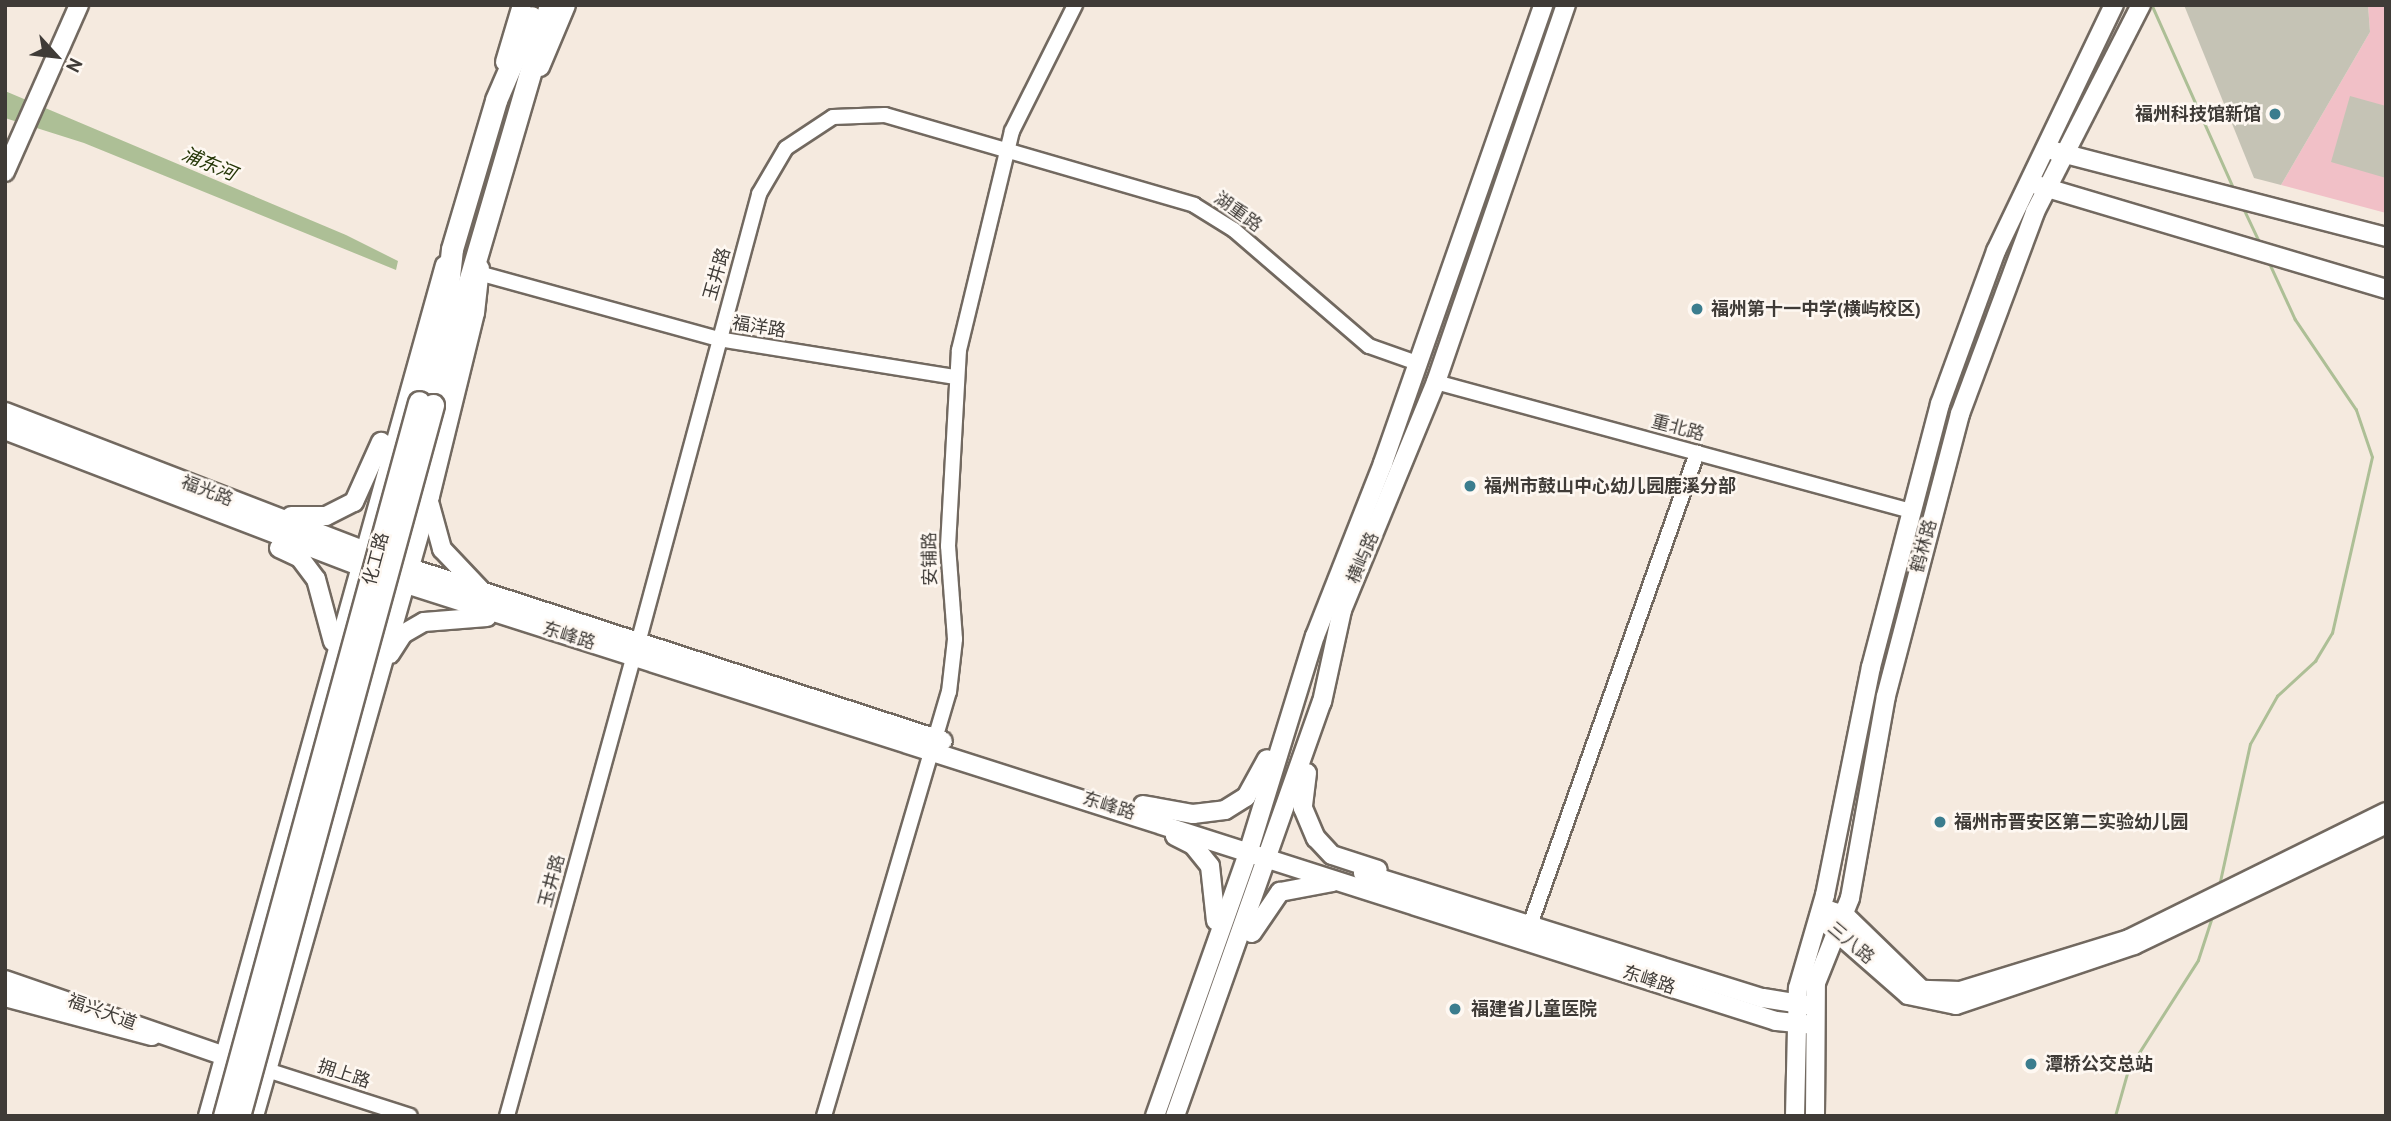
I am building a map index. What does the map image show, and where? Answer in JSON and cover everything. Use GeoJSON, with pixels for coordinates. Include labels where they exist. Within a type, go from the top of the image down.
{"type":"FeatureCollection","features":[{"type":"Feature","properties":{"kind":"highway","name":"化工路"},"geometry":{"type":"LineString","coordinates":[[224,1116],[446,304],[452,249],[496,100],[537,5]]}},
{"type":"Feature","properties":{"kind":"highway","name":"化工路"},"geometry":{"type":"LineString","coordinates":[[239,1116],[419,403],[480,266],[550,5]]}},
{"type":"Feature","properties":{"kind":"main road"},"geometry":{"type":"LineString","coordinates":[[5,172],[67,5]]}},
{"type":"Feature","properties":{"kind":"main road"},"geometry":{"type":"LineString","coordinates":[[34,94],[79,5]]}},
{"type":"Feature","properties":{"kind":"main road"},"geometry":{"type":"LineString","coordinates":[[496,100],[522,5]]}},
{"type":"Feature","properties":{"kind":"main road","name":"化工路"},"geometry":{"type":"LineString","coordinates":[[523,109],[566,5]]}},
{"type":"Feature","properties":{"kind":"main road","name":"横屿路"},"geometry":{"type":"LineString","coordinates":[[1155,1116],[1250,845],[1296,695],[1543,5]]}},
{"type":"Feature","properties":{"kind":"main road","name":"横屿路"},"geometry":{"type":"LineString","coordinates":[[1175,1116],[1322,702],[1342,610],[1436,382],[1566,5]]}},
{"type":"Feature","properties":{"kind":"main road","name":"鹤林路"},"geometry":{"type":"LineString","coordinates":[[1815,1116],[1814,1025],[1804,1006],[1819,917],[1864,695],[1911,511],[1960,340],[2044,148],[2114,5]]}},
{"type":"Feature","properties":{"kind":"main road","name":"鹤林路"},"geometry":{"type":"LineString","coordinates":[[1795,1116],[1795,1025],[1842,922],[1886,696],[1948,455],[1979,355],[2046,188],[2141,5]]}},
{"type":"Feature","properties":{"kind":"main road"},"geometry":{"type":"LineString","coordinates":[[5,146],[19,129]]}},
{"type":"Feature","properties":{"kind":"main road"},"geometry":{"type":"LineString","coordinates":[[2044,148],[2386,237]]}},
{"type":"Feature","properties":{"kind":"main road"},"geometry":{"type":"LineString","coordinates":[[2028,183],[2222,236],[2291,261],[2386,289]]}},
{"type":"Feature","properties":{"kind":"main road"},"geometry":{"type":"LineString","coordinates":[[254,1116],[430,496],[475,313],[480,266]]}},
{"type":"Feature","properties":{"kind":"main road"},"geometry":{"type":"LineString","coordinates":[[265,513],[317,517],[354,502],[419,403]]}},
{"type":"Feature","properties":{"kind":"main road"},"geometry":{"type":"LineString","coordinates":[[208,1116],[359,558],[419,403]]}},
{"type":"Feature","properties":{"kind":"main road","name":"福光路"},"geometry":{"type":"LineString","coordinates":[[5,412],[265,513],[359,558]]}},
{"type":"Feature","properties":{"kind":"main road","name":"福光路"},"geometry":{"type":"LineString","coordinates":[[5,430],[198,506],[408,576]]}},
{"type":"Feature","properties":{"kind":"main road"},"geometry":{"type":"LineString","coordinates":[[430,496],[442,549],[485,593]]}},
{"type":"Feature","properties":{"kind":"main road"},"geometry":{"type":"LineString","coordinates":[[198,506],[300,558],[325,597],[335,650]]}},
{"type":"Feature","properties":{"kind":"main road","name":"东峰路"},"geometry":{"type":"LineString","coordinates":[[408,576],[523,622],[636,650]]}},
{"type":"Feature","properties":{"kind":"main road","name":"东峰路"},"geometry":{"type":"LineString","coordinates":[[408,576],[485,593],[636,650],[936,746],[1105,805],[1432,895],[1804,1006]]}},
{"type":"Feature","properties":{"kind":"main road"},"geometry":{"type":"LineString","coordinates":[[374,689],[397,642],[424,622],[469,615],[523,622]]}},
{"type":"Feature","properties":{"kind":"main road"},"geometry":{"type":"LineString","coordinates":[[1143,805],[1201,814],[1242,801],[1259,779],[1296,695]]}},
{"type":"Feature","properties":{"kind":"main road"},"geometry":{"type":"LineString","coordinates":[[1322,702],[1303,792],[1310,829],[1332,855],[1432,895]]}},
{"type":"Feature","properties":{"kind":"main road","name":"东峰路"},"geometry":{"type":"LineString","coordinates":[[936,746],[1143,805],[1250,845]]}},
{"type":"Feature","properties":{"kind":"main road"},"geometry":{"type":"LineString","coordinates":[[1105,805],[1118,817],[1188,841],[1206,860],[1218,896],[1211,956]]}},
{"type":"Feature","properties":{"kind":"main road"},"geometry":{"type":"LineString","coordinates":[[2245,889],[2386,812]]}},
{"type":"Feature","properties":{"kind":"main road"},"geometry":{"type":"LineString","coordinates":[[2245,889],[2386,824]]}},
{"type":"Feature","properties":{"kind":"main road","name":"东峰路"},"geometry":{"type":"LineString","coordinates":[[1270,851],[1354,883],[1795,1025],[1814,1025]]}},
{"type":"Feature","properties":{"kind":"main road"},"geometry":{"type":"LineString","coordinates":[[1215,1007],[1275,895],[1309,882],[1354,883]]}},
{"type":"Feature","properties":{"kind":"main road","name":"三八路"},"geometry":{"type":"LineString","coordinates":[[1819,917],[1842,922],[1903,990],[1945,1006],[2080,966],[2245,889]]}},
{"type":"Feature","properties":{"kind":"main road","name":"福兴大道"},"geometry":{"type":"LineString","coordinates":[[5,980],[125,1017],[162,1037]]}},
{"type":"Feature","properties":{"kind":"main road","name":"福兴大道"},"geometry":{"type":"LineString","coordinates":[[5,997],[120,1032],[162,1037]]}},
{"type":"Feature","properties":{"kind":"main road"},"geometry":{"type":"LineString","coordinates":[[162,1037],[267,1070]]}},
{"type":"Feature","properties":{"kind":"street","name":"安铺路"},"geometry":{"type":"LineString","coordinates":[[824,1116],[936,746],[954,650],[948,546],[955,377],[1006,148],[1075,5]]}},
{"type":"Feature","properties":{"kind":"street","name":"玉井路"},"geometry":{"type":"LineString","coordinates":[[507,1116],[636,650],[718,340],[768,172],[814,127],[842,115],[875,114],[1006,148]]}},
{"type":"Feature","properties":{"kind":"street","name":"湖重路"},"geometry":{"type":"LineString","coordinates":[[1006,148],[1202,209],[1368,346],[1417,363]]}},
{"type":"Feature","properties":{"kind":"street","name":"福洋路"},"geometry":{"type":"LineString","coordinates":[[480,266],[718,340],[955,377]]}},
{"type":"Feature","properties":{"kind":"street","name":"重北路"},"geometry":{"type":"LineString","coordinates":[[1436,382],[1911,511]]}},
{"type":"Feature","properties":{"kind":"street"},"geometry":{"type":"LineString","coordinates":[[1530,925],[1697,453]]}},
{"type":"Feature","properties":{"kind":"street","name":"拥上路"},"geometry":{"type":"LineString","coordinates":[[267,1070],[410,1116]]}},
{"type":"Feature","properties":{"kind":"shaded area"},"geometry":{"type":"Polygon","coordinates":[[[2368,5],[2386,5],[2386,213],[2281,185],[2370,32],[2368,5]]]}},
{"type":"Feature","properties":{"kind":"shaded area"},"geometry":{"type":"Polygon","coordinates":[[[5,91],[346,235],[398,261],[396,270],[84,143],[5,118],[5,91]]]}},
{"type":"Feature","properties":{"kind":"building","name":"福州科技馆新馆"},"geometry":{"type":"Polygon","coordinates":[[[2184,5],[2368,5],[2370,32],[2281,185],[2254,178],[2184,5]]]}},
{"type":"Feature","properties":{"kind":"building"},"geometry":{"type":"Polygon","coordinates":[[[2350,96],[2386,106],[2386,178],[2331,162],[2350,96]]]}},
{"type":"Feature","properties":{"kind":"waterway"},"geometry":{"type":"LineString","coordinates":[[2152,5],[2235,191]]}},
{"type":"Feature","properties":{"kind":"waterway"},"geometry":{"type":"LineString","coordinates":[[2243,207],[2261,245]]}},
{"type":"Feature","properties":{"kind":"waterway"},"geometry":{"type":"LineString","coordinates":[[2219,886],[2250,744],[2277,696],[2315,661],[2332,633],[2372,457],[2356,410],[2295,320],[2268,261]]}},
{"type":"Feature","properties":{"kind":"waterway"},"geometry":{"type":"LineString","coordinates":[[2115,1116],[2128,1070],[2198,960],[2212,917]]}},
{"type":"Feature","properties":{"kind":"place","name":"福州科技馆新馆"},"geometry":{"type":"Point","coordinates":[2275,114]}},
{"type":"Feature","properties":{"kind":"place","name":"福州第十一中学(横屿校区)"},"geometry":{"type":"Point","coordinates":[1697,309]}},
{"type":"Feature","properties":{"kind":"place","name":"福州市鼓山中心幼儿园鹿溪分部"},"geometry":{"type":"Point","coordinates":[1470,486]}},
{"type":"Feature","properties":{"kind":"place","name":"福州市晋安区第二实验幼儿园"},"geometry":{"type":"Point","coordinates":[1940,822]}},
{"type":"Feature","properties":{"kind":"place","name":"福建省儿童医院"},"geometry":{"type":"Point","coordinates":[1455,1009]}},
{"type":"Feature","properties":{"kind":"place","name":"潭桥公交总站"},"geometry":{"type":"Point","coordinates":[2031,1064]}},
{"type":"Feature","properties":{"kind":"water label","name":"浦东河"},"geometry":{"type":"Point","coordinates":[209,164]}}]}
